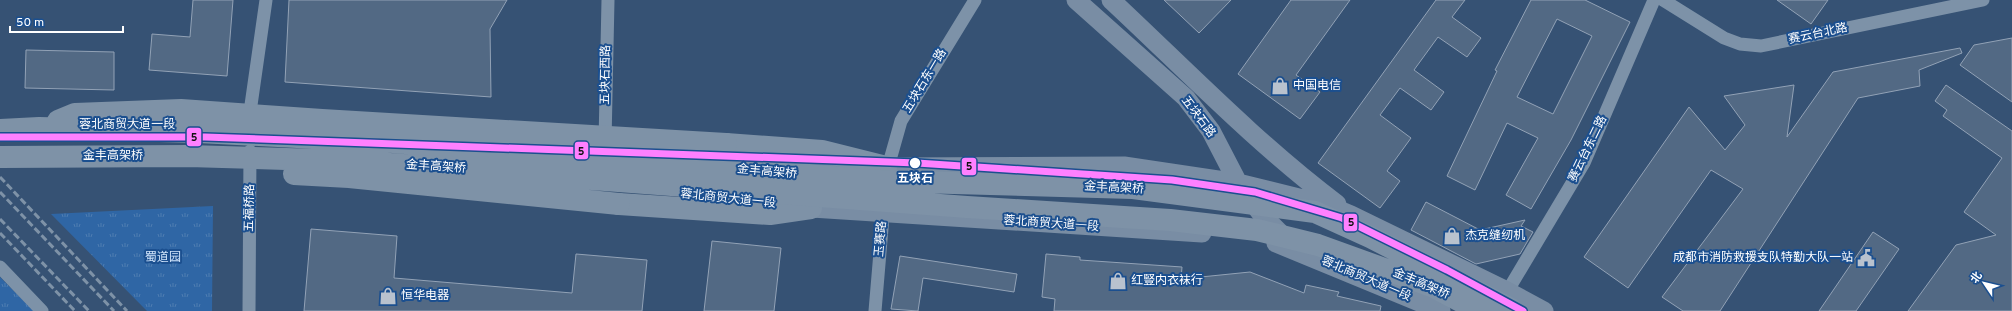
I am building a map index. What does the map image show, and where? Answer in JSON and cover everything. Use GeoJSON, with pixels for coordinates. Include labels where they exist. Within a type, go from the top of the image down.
{"type":"FeatureCollection","features":[{"type":"Feature","properties":{"kind":"highway"},"geometry":{"type":"LineString","coordinates":[[39,128],[75,114],[181,110],[822,151],[886,167]]}},
{"type":"Feature","properties":{"kind":"highway","name":"金丰高架桥"},"geometry":{"type":"LineString","coordinates":[[0,130],[39,128],[199,132],[393,142],[880,181],[1133,188],[1315,212],[1370,237],[1507,306]]}},
{"type":"Feature","properties":{"kind":"highway","name":"金丰高架桥"},"geometry":{"type":"LineString","coordinates":[[10,157],[189,156],[350,161],[967,207],[1170,220],[1256,230],[1318,245],[1434,287],[1479,311]]}},
{"type":"Feature","properties":{"kind":"highway"},"geometry":{"type":"LineString","coordinates":[[10,157],[349,177],[619,204],[770,214],[811,208]]}},
{"type":"Feature","properties":{"kind":"main road","name":"五块石路"},"geometry":{"type":"LineString","coordinates":[[1076,0],[1186,98],[1211,131],[1238,183],[1263,216],[1299,252]]}},
{"type":"Feature","properties":{"kind":"main road","name":"五块石路"},"geometry":{"type":"LineString","coordinates":[[1111,0],[1307,182],[1351,215]]}},
{"type":"Feature","properties":{"kind":"main road","name":"蓉北商贸大道一段"},"geometry":{"type":"LineString","coordinates":[[0,125],[251,126],[737,160],[886,167],[1124,166],[1238,183],[1327,205],[1351,215],[1507,306],[1544,311]]}},
{"type":"Feature","properties":{"kind":"main road","name":"蓉北商贸大道一段"},"geometry":{"type":"LineString","coordinates":[[250,160],[624,189],[811,208],[1261,237],[1441,311]]}},
{"type":"Feature","properties":{"kind":"street","name":"五福桥路"},"geometry":{"type":"LineString","coordinates":[[249,311],[251,105],[266,0]]}},
{"type":"Feature","properties":{"kind":"street","name":"五块石西路"},"geometry":{"type":"LineString","coordinates":[[604,151],[608,0]]}},
{"type":"Feature","properties":{"kind":"street","name":"五块石东一路"},"geometry":{"type":"LineString","coordinates":[[886,167],[901,121],[975,0]]}},
{"type":"Feature","properties":{"kind":"street","name":"赛云台东二路"},"geometry":{"type":"LineString","coordinates":[[1507,306],[1584,163],[1654,0]]}},
{"type":"Feature","properties":{"kind":"street","name":"赛云台北路"},"geometry":{"type":"LineString","coordinates":[[1663,0],[1724,38],[1740,44],[1761,46],[1984,0]]}},
{"type":"Feature","properties":{"kind":"street","name":"蓉北商贸大道一段"},"geometry":{"type":"LineString","coordinates":[[0,167],[250,160]]}},
{"type":"Feature","properties":{"kind":"street","name":"玉赛路"},"geometry":{"type":"LineString","coordinates":[[875,311],[884,213],[886,167]]}},
{"type":"Feature","properties":{"kind":"street"},"geometry":{"type":"LineString","coordinates":[[0,267],[42,311]]}},
{"type":"Feature","properties":{"kind":"green space","name":"蜀道园"},"geometry":{"type":"Polygon","coordinates":[[[213,206],[212,311],[147,311],[51,214],[213,206]]]}},
{"type":"Feature","properties":{"kind":"green space"},"geometry":{"type":"Polygon","coordinates":[[[0,277],[34,311],[0,311],[0,277]]]}},
{"type":"Feature","properties":{"kind":"building"},"geometry":{"type":"Polygon","coordinates":[[[193,0],[233,0],[227,76],[149,70],[152,34],[190,37],[193,0]]]}},
{"type":"Feature","properties":{"kind":"building"},"geometry":{"type":"Polygon","coordinates":[[[289,0],[507,0],[490,29],[491,97],[285,82],[289,0]]]}},
{"type":"Feature","properties":{"kind":"building"},"geometry":{"type":"Polygon","coordinates":[[[1164,0],[1231,0],[1199,33],[1164,0]]]}},
{"type":"Feature","properties":{"kind":"building"},"geometry":{"type":"Polygon","coordinates":[[[1291,0],[1350,0],[1296,75],[1320,92],[1300,119],[1238,74],[1291,0]]]}},
{"type":"Feature","properties":{"kind":"building"},"geometry":{"type":"Polygon","coordinates":[[[1436,0],[1465,0],[1452,17],[1481,38],[1467,57],[1438,37],[1414,70],[1444,92],[1431,110],[1400,88],[1380,115],[1411,138],[1387,171],[1400,181],[1380,208],[1318,163],[1436,0]]]}},
{"type":"Feature","properties":{"kind":"building"},"geometry":{"type":"Polygon","coordinates":[[[1531,0],[1585,0],[1630,22],[1571,140],[1531,209],[1506,195],[1538,138],[1507,123],[1475,190],[1447,176],[1497,71],[1495,70],[1531,0]],[[1557,19],[1517,97],[1553,114],[1592,36],[1557,19]]]}},
{"type":"Feature","properties":{"kind":"building"},"geometry":{"type":"Polygon","coordinates":[[[1777,0],[1828,0],[1811,24],[1777,0]]]}},
{"type":"Feature","properties":{"kind":"building"},"geometry":{"type":"Polygon","coordinates":[[[2012,38],[2012,102],[1960,65],[1974,45],[2012,38]]]}},
{"type":"Feature","properties":{"kind":"building"},"geometry":{"type":"Polygon","coordinates":[[[1960,48],[1962,53],[1919,70],[1920,86],[1858,98],[1720,311],[1683,311],[1662,297],[1743,189],[1711,170],[1628,288],[1584,257],[1689,107],[1725,150],[1745,125],[1724,96],[1794,85],[1787,137],[1833,72],[1960,48]]]}},
{"type":"Feature","properties":{"kind":"building"},"geometry":{"type":"Polygon","coordinates":[[[26,50],[114,52],[114,90],[25,88],[26,50]]]}},
{"type":"Feature","properties":{"kind":"building"},"geometry":{"type":"Polygon","coordinates":[[[1946,85],[2012,131],[2012,311],[1908,311],[1956,245],[1996,235],[1964,212],[2002,158],[1943,116],[1947,110],[1935,101],[1946,85]]]}},
{"type":"Feature","properties":{"kind":"building"},"geometry":{"type":"Polygon","coordinates":[[[1426,202],[1480,230],[1525,220],[1521,226],[1533,232],[1520,254],[1476,264],[1411,230],[1426,202]]]}},
{"type":"Feature","properties":{"kind":"building"},"geometry":{"type":"Polygon","coordinates":[[[311,229],[397,236],[394,278],[572,293],[576,254],[647,260],[642,311],[304,311],[311,229]]]}},
{"type":"Feature","properties":{"kind":"building"},"geometry":{"type":"Polygon","coordinates":[[[1873,232],[1899,249],[1856,311],[1819,311],[1873,232]]]}},
{"type":"Feature","properties":{"kind":"building"},"geometry":{"type":"Polygon","coordinates":[[[712,241],[781,248],[774,311],[704,311],[712,241]]]}},
{"type":"Feature","properties":{"kind":"building"},"geometry":{"type":"Polygon","coordinates":[[[1046,254],[1080,257],[1080,260],[1182,267],[1181,279],[1250,272],[1304,293],[1306,285],[1339,292],[1337,296],[1381,306],[1380,311],[1054,311],[1055,299],[1042,297],[1046,254]]]}},
{"type":"Feature","properties":{"kind":"building"},"geometry":{"type":"Polygon","coordinates":[[[900,256],[1017,274],[1014,292],[923,278],[918,311],[891,309],[900,256]]]}},
{"type":"Feature","properties":{"kind":"railway"},"geometry":{"type":"LineString","coordinates":[[0,177],[127,311]]}},
{"type":"Feature","properties":{"kind":"railway"},"geometry":{"type":"LineString","coordinates":[[0,192],[114,311]]}},
{"type":"Feature","properties":{"kind":"railway"},"geometry":{"type":"LineString","coordinates":[[0,219],[89,311]]}},
{"type":"Feature","properties":{"kind":"railway"},"geometry":{"type":"LineString","coordinates":[[0,233],[75,311]]}},
{"type":"Feature","properties":{"kind":"transit line","name":"5"},"geometry":{"type":"LineString","coordinates":[[0,137],[205,137],[917,163],[1172,180],[1255,192],[1342,218],[1447,270],[1523,311]]}},
{"type":"Feature","properties":{"kind":"place","name":"中国电信"},"geometry":{"type":"Point","coordinates":[1280,86]}},
{"type":"Feature","properties":{"kind":"place","name":"五块石"},"geometry":{"type":"Point","coordinates":[915,163]}},
{"type":"Feature","properties":{"kind":"place","name":"杰克缝纫机"},"geometry":{"type":"Point","coordinates":[1452,236]}},
{"type":"Feature","properties":{"kind":"place","name":"成都市消防救援支队特勤大队一站"},"geometry":{"type":"Point","coordinates":[1866,258]}},
{"type":"Feature","properties":{"kind":"place","name":"红豎内衣袜行"},"geometry":{"type":"Point","coordinates":[1118,281]}},
{"type":"Feature","properties":{"kind":"place","name":"恒华电器"},"geometry":{"type":"Point","coordinates":[388,296]}}]}
